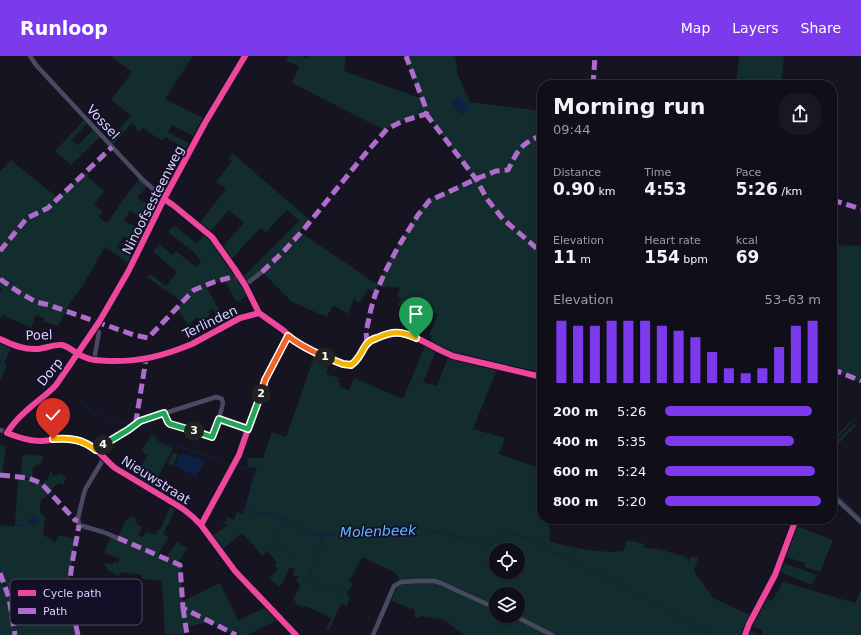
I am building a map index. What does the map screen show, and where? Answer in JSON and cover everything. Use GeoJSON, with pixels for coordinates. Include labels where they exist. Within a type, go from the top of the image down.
{"type":"FeatureCollection","features":[{"type":"Feature","properties":{"kind":"street","name":"Vossel"},"geometry":{"type":"LineString","coordinates":[[30,56],[42,71],[142,179],[164,199],[212,237],[245,285],[259,313]]}},
{"type":"Feature","properties":{"kind":"street","name":"Ninoofsesteenweg"},"geometry":{"type":"LineString","coordinates":[[78,353],[128,272],[164,199],[205,123],[245,56]]}},
{"type":"Feature","properties":{"kind":"street"},"geometry":{"type":"LineString","coordinates":[[245,285],[262,272]]}},
{"type":"Feature","properties":{"kind":"street"},"geometry":{"type":"LineString","coordinates":[[259,313],[306,349],[348,365],[357,361],[367,343],[387,334],[396,332],[411,336],[442,352]]}},
{"type":"Feature","properties":{"kind":"street","name":"Terlinden"},"geometry":{"type":"LineString","coordinates":[[78,353],[86,358],[94,360],[116,361],[146,359],[192,344],[240,318],[259,313]]}},
{"type":"Feature","properties":{"kind":"street"},"geometry":{"type":"LineString","coordinates":[[94,329],[99,332],[94,360]]}},
{"type":"Feature","properties":{"kind":"street"},"geometry":{"type":"LineString","coordinates":[[201,525],[239,455],[265,380],[288,336]]}},
{"type":"Feature","properties":{"kind":"street","name":"Poel"},"geometry":{"type":"LineString","coordinates":[[0,339],[14,346],[25,348],[38,349],[61,345],[78,353]]}},
{"type":"Feature","properties":{"kind":"street","name":"Dorp"},"geometry":{"type":"LineString","coordinates":[[7,432],[25,412],[56,385],[78,353]]}},
{"type":"Feature","properties":{"kind":"street"},"geometry":{"type":"LineString","coordinates":[[96,450],[140,421],[164,413],[216,397],[222,399],[223,403],[212,437],[170,424],[164,413]]}},
{"type":"Feature","properties":{"kind":"street"},"geometry":{"type":"LineString","coordinates":[[219,419],[248,429]]}},
{"type":"Feature","properties":{"kind":"street"},"geometry":{"type":"LineString","coordinates":[[0,430],[7,432]]}},
{"type":"Feature","properties":{"kind":"street","name":"Nieuwstraat"},"geometry":{"type":"LineString","coordinates":[[7,432],[38,441],[63,438],[85,442],[115,468],[183,509],[201,525],[235,571],[296,635]]}},
{"type":"Feature","properties":{"kind":"street"},"geometry":{"type":"LineString","coordinates":[[104,458],[84,493],[78,521],[79,525],[118,538]]}},
{"type":"Feature","properties":{"kind":"street"},"geometry":{"type":"LineString","coordinates":[[837,499],[861,522]]}},
{"type":"Feature","properties":{"kind":"street"},"geometry":{"type":"LineString","coordinates":[[373,635],[394,586],[401,582],[434,581],[489,605]]}},
{"type":"Feature","properties":{"kind":"street"},"geometry":{"type":"LineString","coordinates":[[525,621],[552,635]]}},
{"type":"Feature","properties":{"kind":"green space"},"geometry":{"type":"Polygon","coordinates":[[[110,56],[193,56],[165,99],[203,118],[193,136],[172,125],[168,132],[189,143],[186,149],[165,137],[162,141],[143,128],[139,132],[135,129],[137,127],[132,123],[113,144],[110,141],[131,115],[111,100],[132,72],[110,56]]]}},
{"type":"Feature","properties":{"kind":"green space"},"geometry":{"type":"Polygon","coordinates":[[[288,56],[302,56],[307,59],[309,56],[346,56],[344,71],[420,98],[406,56],[455,56],[458,75],[470,102],[537,110],[537,374],[444,351],[444,349],[430,341],[432,336],[429,335],[438,314],[428,310],[426,314],[412,307],[397,306],[401,298],[397,295],[400,288],[387,286],[385,288],[378,285],[389,260],[423,205],[428,200],[473,178],[429,116],[419,115],[411,117],[384,130],[292,83],[299,66],[286,61],[288,56]]]}},
{"type":"Feature","properties":{"kind":"green space"},"geometry":{"type":"Polygon","coordinates":[[[739,56],[784,56],[782,80],[737,80],[739,56]]]}},
{"type":"Feature","properties":{"kind":"green space"},"geometry":{"type":"Polygon","coordinates":[[[84,120],[87,123],[72,140],[78,145],[93,130],[100,137],[71,165],[55,151],[84,120]]]}},
{"type":"Feature","properties":{"kind":"green space"},"geometry":{"type":"Polygon","coordinates":[[[232,153],[310,220],[300,232],[378,285],[375,293],[369,289],[359,303],[354,299],[348,314],[333,305],[327,317],[292,302],[262,272],[246,283],[243,277],[299,221],[287,210],[266,232],[260,228],[231,260],[222,247],[244,223],[229,210],[210,232],[200,223],[226,189],[216,182],[232,161],[229,159],[232,153]]]}},
{"type":"Feature","properties":{"kind":"green space"},"geometry":{"type":"Polygon","coordinates":[[[11,160],[58,198],[85,172],[89,175],[88,177],[104,191],[94,205],[103,211],[99,217],[107,223],[139,178],[147,186],[137,198],[156,208],[150,221],[130,211],[124,221],[145,231],[139,243],[123,236],[117,247],[134,255],[129,264],[105,247],[83,285],[69,305],[58,326],[43,322],[44,318],[36,315],[31,328],[3,315],[0,320],[0,292],[2,289],[0,288],[0,172],[11,160]]]}},
{"type":"Feature","properties":{"kind":"green space"},"geometry":{"type":"Polygon","coordinates":[[[174,225],[197,244],[205,233],[223,255],[249,294],[237,302],[224,280],[206,286],[220,312],[216,314],[213,309],[208,312],[210,315],[200,321],[197,317],[188,325],[177,308],[182,302],[147,277],[150,274],[166,286],[177,272],[153,252],[159,244],[172,255],[176,251],[196,267],[201,262],[193,251],[168,232],[174,225]]]}},
{"type":"Feature","properties":{"kind":"green space"},"geometry":{"type":"Polygon","coordinates":[[[837,245],[861,246],[861,382],[837,372],[837,245]]]}},
{"type":"Feature","properties":{"kind":"green space"},"geometry":{"type":"Polygon","coordinates":[[[0,341],[12,347],[4,363],[7,366],[0,380],[0,341]]]}},
{"type":"Feature","properties":{"kind":"green space"},"geometry":{"type":"Polygon","coordinates":[[[425,346],[436,351],[423,382],[437,386],[449,355],[468,361],[498,367],[473,429],[505,438],[499,454],[537,467],[537,524],[549,524],[550,542],[586,550],[614,552],[623,551],[627,540],[645,544],[644,548],[659,549],[686,557],[689,561],[691,556],[698,558],[694,571],[713,598],[752,616],[748,623],[750,624],[765,597],[772,601],[783,582],[855,603],[861,590],[861,635],[762,635],[763,630],[751,626],[749,630],[757,634],[756,635],[554,635],[525,620],[525,587],[489,587],[489,604],[436,580],[400,580],[396,573],[362,557],[349,582],[353,584],[346,594],[350,597],[347,606],[341,604],[329,630],[326,630],[331,618],[310,608],[297,605],[293,598],[299,589],[300,584],[296,581],[299,576],[293,576],[295,570],[293,568],[289,568],[282,584],[279,587],[270,578],[278,569],[274,565],[277,562],[267,551],[263,556],[242,533],[222,550],[212,536],[228,525],[213,516],[225,522],[227,517],[234,520],[237,512],[243,514],[257,467],[248,467],[247,458],[263,458],[272,432],[286,437],[315,355],[328,361],[326,374],[339,378],[338,382],[340,383],[340,387],[349,390],[354,378],[403,399],[425,346]]]}},
{"type":"Feature","properties":{"kind":"green space"},"geometry":{"type":"Polygon","coordinates":[[[861,412],[837,438],[837,434],[861,412]]]}},
{"type":"Feature","properties":{"kind":"green space"},"geometry":{"type":"Polygon","coordinates":[[[854,424],[856,425],[837,446],[837,441],[854,424]]]}},
{"type":"Feature","properties":{"kind":"green space"},"geometry":{"type":"Polygon","coordinates":[[[152,435],[163,445],[173,448],[153,487],[140,479],[144,472],[139,469],[148,455],[141,451],[152,435]]]}},
{"type":"Feature","properties":{"kind":"green space"},"geometry":{"type":"Polygon","coordinates":[[[0,444],[6,447],[2,475],[0,474],[0,444]]]}},
{"type":"Feature","properties":{"kind":"green space"},"geometry":{"type":"Polygon","coordinates":[[[173,452],[178,454],[173,466],[168,463],[173,452]]]}},
{"type":"Feature","properties":{"kind":"green space"},"geometry":{"type":"Polygon","coordinates":[[[23,454],[43,456],[42,463],[33,467],[32,479],[20,477],[23,454]]]}},
{"type":"Feature","properties":{"kind":"green space"},"geometry":{"type":"Polygon","coordinates":[[[50,471],[52,471],[52,475],[57,476],[59,473],[66,477],[64,484],[60,483],[54,486],[51,491],[53,492],[49,496],[47,495],[41,499],[40,512],[45,517],[43,534],[55,543],[59,535],[76,539],[69,579],[10,579],[10,598],[0,571],[0,525],[15,526],[18,478],[42,484],[49,477],[50,471]]]}},
{"type":"Feature","properties":{"kind":"green space"},"geometry":{"type":"Polygon","coordinates":[[[837,494],[861,517],[861,524],[837,502],[837,494]]]}},
{"type":"Feature","properties":{"kind":"green space"},"geometry":{"type":"Polygon","coordinates":[[[171,505],[176,508],[163,534],[169,537],[158,554],[166,558],[177,542],[187,548],[178,563],[181,565],[183,601],[220,583],[238,620],[265,608],[278,620],[247,635],[240,635],[239,633],[233,634],[209,622],[185,627],[187,634],[165,635],[162,581],[142,579],[142,575],[121,572],[118,576],[108,570],[104,563],[118,563],[119,558],[104,553],[111,535],[117,538],[126,520],[127,521],[130,516],[137,519],[135,523],[142,527],[138,535],[143,537],[146,531],[155,535],[158,529],[160,530],[171,505]]]}},
{"type":"Feature","properties":{"kind":"green space"},"geometry":{"type":"Polygon","coordinates":[[[794,525],[833,540],[820,572],[805,567],[805,563],[783,556],[794,525]]]}},
{"type":"Feature","properties":{"kind":"green space"},"geometry":{"type":"Polygon","coordinates":[[[781,562],[817,575],[812,585],[778,571],[781,562]]]}},
{"type":"Feature","properties":{"kind":"green space"},"geometry":{"type":"Polygon","coordinates":[[[0,575],[8,598],[10,598],[10,625],[75,625],[77,635],[0,635],[0,575]]]}},
{"type":"Feature","properties":{"kind":"green space"},"geometry":{"type":"Polygon","coordinates":[[[432,582],[439,584],[489,606],[489,623],[525,622],[548,635],[465,635],[444,620],[420,616],[419,618],[414,617],[415,610],[391,601],[396,589],[399,586],[405,583],[432,582]]]}},
{"type":"Feature","properties":{"kind":"water"},"geometry":{"type":"Polygon","coordinates":[[[458,96],[469,108],[462,115],[453,105],[458,96]]]}},
{"type":"Feature","properties":{"kind":"water"},"geometry":{"type":"Polygon","coordinates":[[[181,453],[205,460],[196,476],[175,466],[181,453]]]}},
{"type":"Feature","properties":{"kind":"water"},"geometry":{"type":"Polygon","coordinates":[[[36,516],[39,521],[36,525],[30,524],[27,525],[16,526],[16,524],[23,525],[29,523],[28,521],[31,518],[36,516]]]}},
{"type":"Feature","properties":{"kind":"waterway","name":"Molenbeek"},"geometry":{"type":"LineString","coordinates":[[0,362],[8,346]]}},
{"type":"Feature","properties":{"kind":"waterway","name":"Molenbeek"},"geometry":{"type":"LineString","coordinates":[[80,400],[95,414],[131,425]]}},
{"type":"Feature","properties":{"kind":"waterway","name":"Molenbeek"},"geometry":{"type":"LineString","coordinates":[[139,425],[156,435],[162,443],[194,451],[230,465]]}},
{"type":"Feature","properties":{"kind":"waterway","name":"Molenbeek"},"geometry":{"type":"LineString","coordinates":[[236,467],[255,468],[246,505],[253,515],[269,513],[287,519],[292,524],[299,525],[307,534],[321,535],[415,528],[473,540],[490,546],[505,533],[530,538],[548,550],[572,560],[594,573],[604,575],[640,597],[674,614]]}},
{"type":"Feature","properties":{"kind":"waterway"},"geometry":{"type":"LineString","coordinates":[[284,520],[271,544],[296,557]]}},
{"type":"Feature","properties":{"kind":"waterway"},"geometry":{"type":"LineString","coordinates":[[321,535],[322,542],[307,580],[342,593]]}},
{"type":"Feature","properties":{"kind":"waterway","name":"Molenbeek"},"geometry":{"type":"LineString","coordinates":[[677,616],[712,635]]}},
{"type":"Feature","properties":{"kind":"marked path"},"geometry":{"type":"LineString","coordinates":[[262,272],[304,229],[387,129],[403,121],[426,114],[427,111],[406,56]]}},
{"type":"Feature","properties":{"kind":"marked path"},"geometry":{"type":"LineString","coordinates":[[593,80],[595,56]]}},
{"type":"Feature","properties":{"kind":"marked path"},"geometry":{"type":"LineString","coordinates":[[426,114],[476,179],[487,199],[503,219],[537,249]]}},
{"type":"Feature","properties":{"kind":"marked path"},"geometry":{"type":"LineString","coordinates":[[367,343],[366,332],[371,309],[375,295],[385,272],[398,247],[418,215],[429,201],[496,171],[508,170],[520,148],[537,137]]}},
{"type":"Feature","properties":{"kind":"marked path"},"geometry":{"type":"LineString","coordinates":[[0,251],[27,218],[48,208],[112,147]]}},
{"type":"Feature","properties":{"kind":"marked path"},"geometry":{"type":"LineString","coordinates":[[837,202],[861,209]]}},
{"type":"Feature","properties":{"kind":"marked path"},"geometry":{"type":"LineString","coordinates":[[0,279],[36,302],[49,305],[134,335],[148,338],[194,290],[214,282],[239,275]]}},
{"type":"Feature","properties":{"kind":"marked path"},"geometry":{"type":"LineString","coordinates":[[137,423],[136,421],[146,359]]}},
{"type":"Feature","properties":{"kind":"marked path"},"geometry":{"type":"LineString","coordinates":[[837,371],[861,381]]}},
{"type":"Feature","properties":{"kind":"marked path"},"geometry":{"type":"LineString","coordinates":[[0,475],[28,478],[41,483],[75,520],[78,521]]}},
{"type":"Feature","properties":{"kind":"marked path"},"geometry":{"type":"LineString","coordinates":[[71,579],[79,525]]}},
{"type":"Feature","properties":{"kind":"marked path"},"geometry":{"type":"LineString","coordinates":[[118,538],[180,565],[183,608],[236,635]]}},
{"type":"Feature","properties":{"kind":"marked path"},"geometry":{"type":"LineString","coordinates":[[0,573],[10,604]]}},
{"type":"Feature","properties":{"kind":"marked path"},"geometry":{"type":"LineString","coordinates":[[183,608],[187,635]]}},
{"type":"Feature","properties":{"kind":"marked path"},"geometry":{"type":"LineString","coordinates":[[13,625],[15,635]]}},
{"type":"Feature","properties":{"kind":"marked path"},"geometry":{"type":"LineString","coordinates":[[76,625],[78,635]]}},
{"type":"Feature","properties":{"kind":"cycle path"},"geometry":{"type":"LineString","coordinates":[[245,56],[205,123],[164,199],[128,272],[99,322],[56,385],[19,418],[7,433],[31,440],[40,441],[69,439],[86,443],[115,468],[183,509],[201,525],[235,571],[296,635]]}},
{"type":"Feature","properties":{"kind":"cycle path"},"geometry":{"type":"LineString","coordinates":[[164,199],[212,237],[245,285],[259,313]]}},
{"type":"Feature","properties":{"kind":"cycle path"},"geometry":{"type":"LineString","coordinates":[[0,339],[28,349],[62,345],[92,360],[120,361],[141,359],[161,355],[192,344],[240,318],[259,313],[306,349],[343,364],[348,365],[354,363],[366,345],[373,339],[396,332],[411,335],[453,356],[537,376]]}},
{"type":"Feature","properties":{"kind":"cycle path"},"geometry":{"type":"LineString","coordinates":[[201,525],[239,455],[265,380],[288,336]]}},
{"type":"Feature","properties":{"kind":"cycle path"},"geometry":{"type":"LineString","coordinates":[[745,635],[749,624],[775,575],[794,524]]}},
{"type":"Feature","properties":{"kind":"route"},"geometry":{"type":"LineString","coordinates":[[53,439],[63,438],[85,442],[96,450],[140,421],[164,413],[170,424],[212,437],[219,419],[248,429],[265,380],[288,336],[306,349],[348,365],[351,365],[357,361],[367,343],[387,334],[396,332],[416,338]]}}]}
